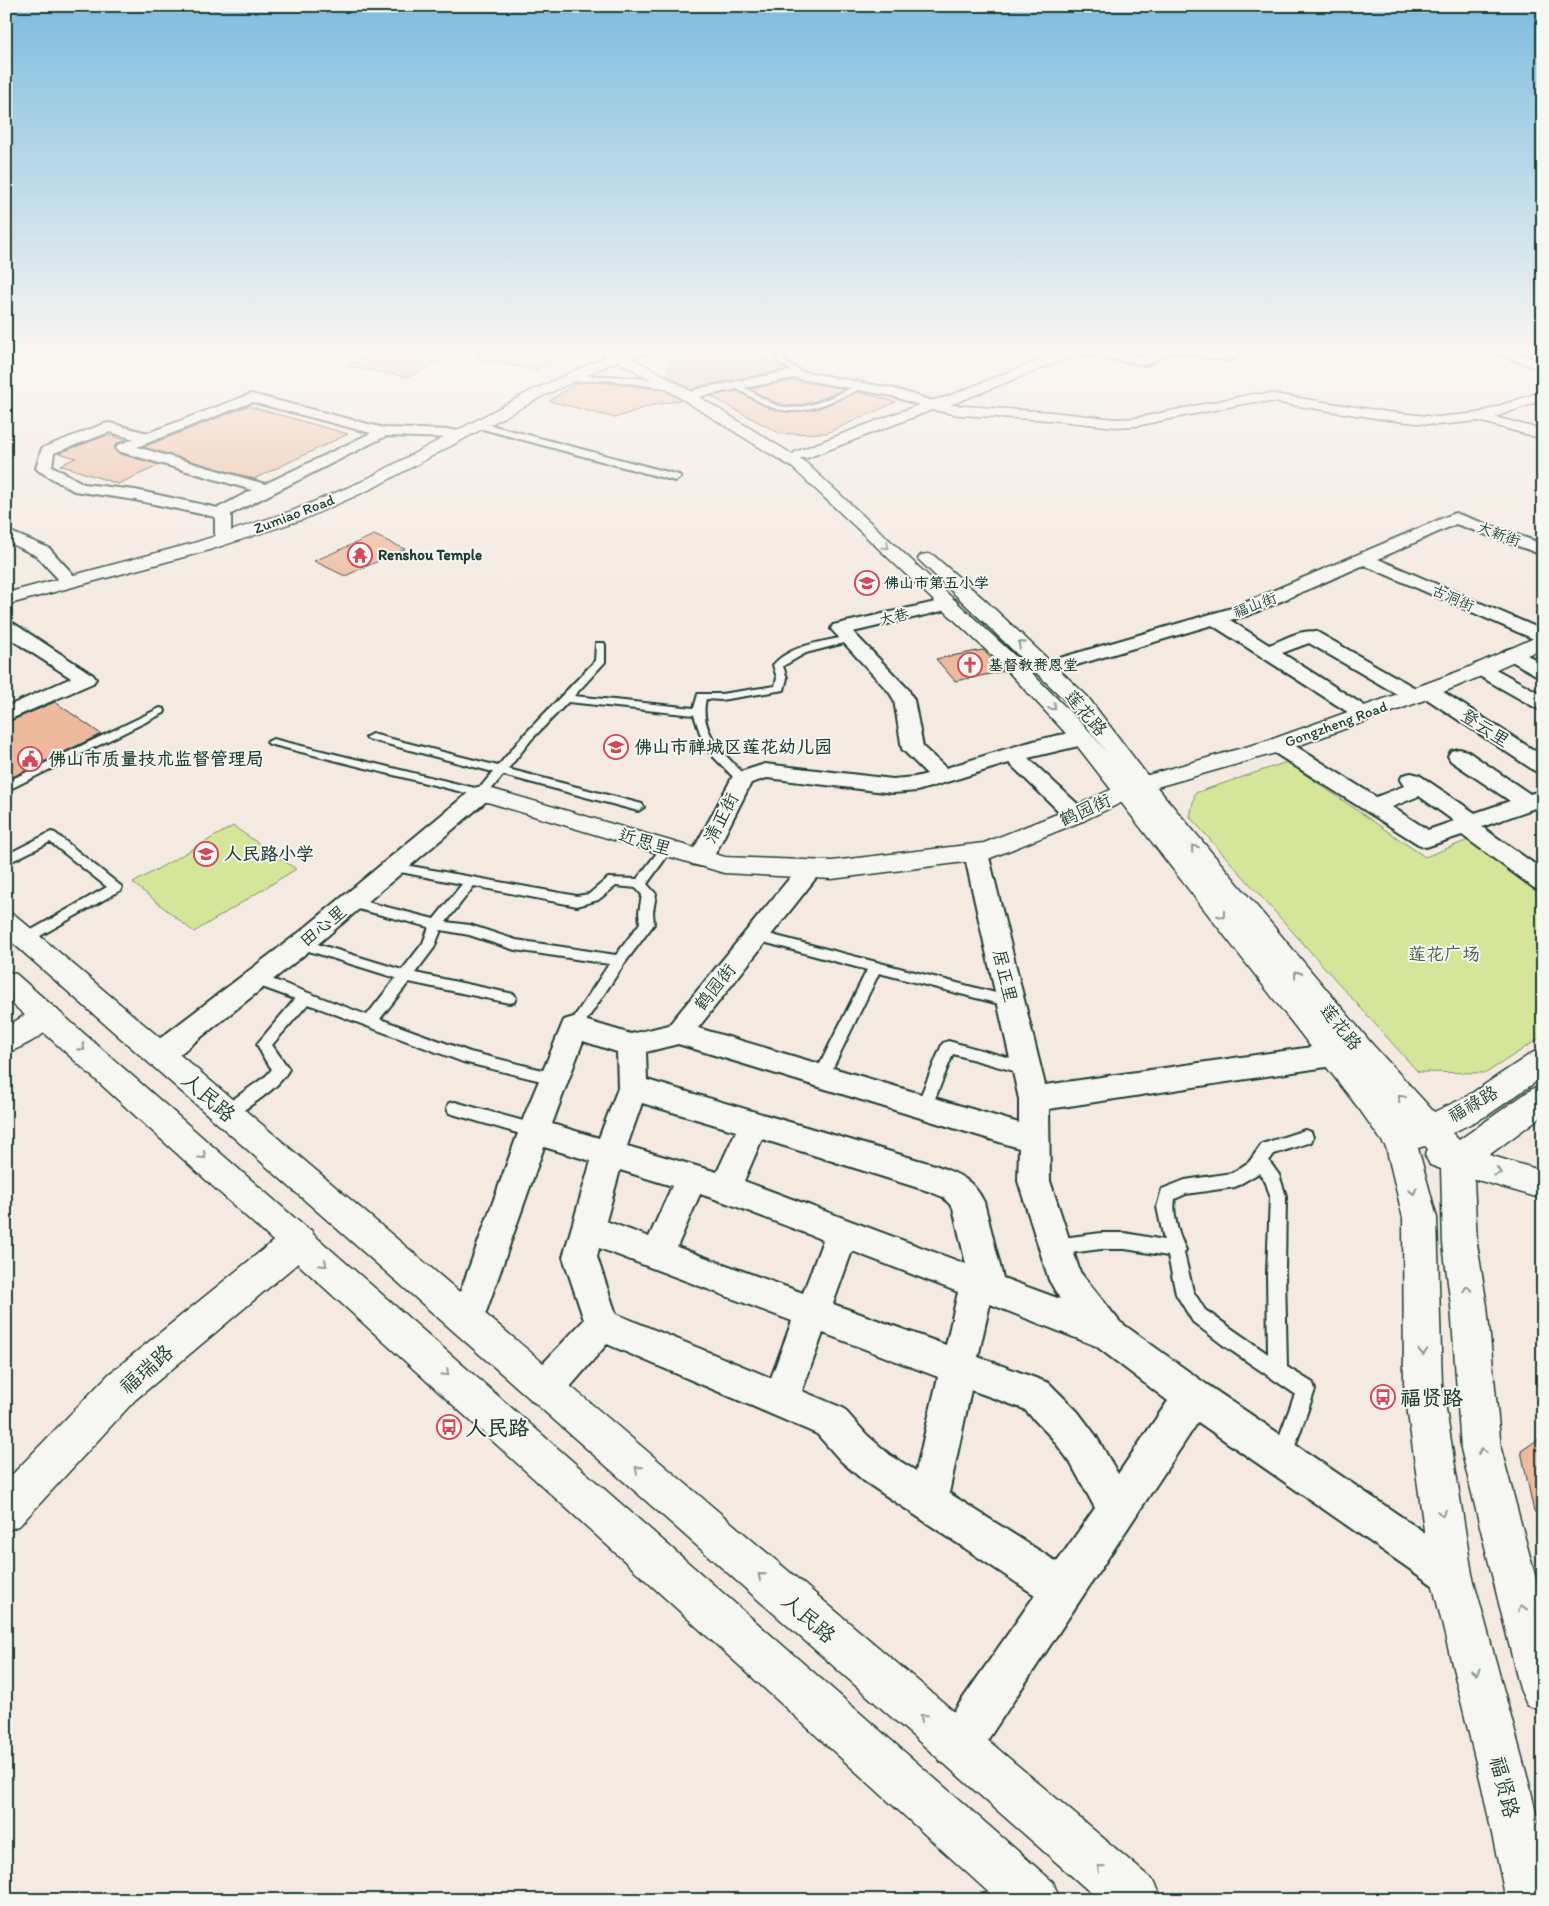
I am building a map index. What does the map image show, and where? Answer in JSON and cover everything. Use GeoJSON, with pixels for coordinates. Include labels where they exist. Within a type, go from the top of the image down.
{"type":"FeatureCollection","features":[{"type":"Feature","properties":{"kind":"main road","name":"Zumiao Road"},"geometry":{"type":"LineString","coordinates":[[6,592],[223,534],[288,513],[361,483],[446,438]]}},
{"type":"Feature","properties":{"kind":"main road","name":"Zumiao Road"},"geometry":{"type":"LineString","coordinates":[[6,599],[200,547],[298,515],[367,485],[455,438]]}},
{"type":"Feature","properties":{"kind":"main road","name":"莲花路"},"geometry":{"type":"LineString","coordinates":[[762,438],[840,484],[980,604],[1079,701],[1133,788],[1333,1055],[1371,1101],[1415,1136]]}},
{"type":"Feature","properties":{"kind":"main road","name":"莲花路"},"geometry":{"type":"LineString","coordinates":[[766,438],[800,460],[1008,660],[1133,788],[1361,1052],[1415,1136]]}},
{"type":"Feature","properties":{"kind":"main road"},"geometry":{"type":"LineString","coordinates":[[800,460],[856,438]]}},
{"type":"Feature","properties":{"kind":"main road","name":"Gongzheng Road"},"geometry":{"type":"LineString","coordinates":[[1133,788],[1278,745],[1364,714],[1481,669],[1543,639]]}},
{"type":"Feature","properties":{"kind":"main road","name":"鹤园街"},"geometry":{"type":"LineString","coordinates":[[811,870],[832,870],[988,851],[1076,815],[1133,788]]}},
{"type":"Feature","properties":{"kind":"main road","name":"近思里"},"geometry":{"type":"LineString","coordinates":[[482,793],[724,865],[811,870]]}},
{"type":"Feature","properties":{"kind":"main road","name":"人民路"},"geometry":{"type":"LineString","coordinates":[[16,931],[467,1320],[956,1746],[1137,1900]]}},
{"type":"Feature","properties":{"kind":"main road"},"geometry":{"type":"LineString","coordinates":[[6,980],[1035,1900]]}},
{"type":"Feature","properties":{"kind":"main road"},"geometry":{"type":"LineString","coordinates":[[6,1042],[46,1016]]}},
{"type":"Feature","properties":{"kind":"main road","name":"福禄路"},"geometry":{"type":"LineString","coordinates":[[1415,1136],[1477,1106],[1543,1061]]}},
{"type":"Feature","properties":{"kind":"main road","name":"福禄路"},"geometry":{"type":"LineString","coordinates":[[1457,1160],[1543,1098]]}},
{"type":"Feature","properties":{"kind":"main road"},"geometry":{"type":"LineString","coordinates":[[1415,1136],[1457,1160],[1543,1185]]}},
{"type":"Feature","properties":{"kind":"main road","name":"福贤路"},"geometry":{"type":"LineString","coordinates":[[1415,1136],[1420,1218],[1423,1384],[1451,1574],[1506,1787],[1531,1900]]}},
{"type":"Feature","properties":{"kind":"main road"},"geometry":{"type":"LineString","coordinates":[[1457,1160],[1460,1244],[1469,1306],[1481,1450],[1543,1689]]}},
{"type":"Feature","properties":{"kind":"main road","name":"福瑞路"},"geometry":{"type":"LineString","coordinates":[[6,1511],[122,1388],[299,1241]]}},
{"type":"Feature","properties":{"kind":"street"},"geometry":{"type":"LineString","coordinates":[[81,438],[48,451],[44,468],[80,488],[135,495],[223,514],[266,489],[372,438]]}},
{"type":"Feature","properties":{"kind":"street"},"geometry":{"type":"LineString","coordinates":[[148,438],[123,448],[266,489]]}},
{"type":"Feature","properties":{"kind":"street"},"geometry":{"type":"LineString","coordinates":[[528,438],[675,477]]}},
{"type":"Feature","properties":{"kind":"street"},"geometry":{"type":"LineString","coordinates":[[223,514],[223,534]]}},
{"type":"Feature","properties":{"kind":"street","name":"福山街"},"geometry":{"type":"LineString","coordinates":[[1046,668],[1242,611],[1455,518]]}},
{"type":"Feature","properties":{"kind":"street","name":"大新街"},"geometry":{"type":"LineString","coordinates":[[1455,518],[1543,550]]}},
{"type":"Feature","properties":{"kind":"street"},"geometry":{"type":"LineString","coordinates":[[6,535],[43,552],[65,576]]}},
{"type":"Feature","properties":{"kind":"street","name":"古洞街"},"geometry":{"type":"LineString","coordinates":[[1364,559],[1543,639]]}},
{"type":"Feature","properties":{"kind":"street","name":"大巷"},"geometry":{"type":"LineString","coordinates":[[844,634],[949,604]]}},
{"type":"Feature","properties":{"kind":"street"},"geometry":{"type":"LineString","coordinates":[[1215,619],[1364,714]]}},
{"type":"Feature","properties":{"kind":"street"},"geometry":{"type":"LineString","coordinates":[[6,627],[86,679],[6,715]]}},
{"type":"Feature","properties":{"kind":"street"},"geometry":{"type":"LineString","coordinates":[[844,634],[898,689],[904,700],[913,749],[942,776]]}},
{"type":"Feature","properties":{"kind":"street","name":"登云里"},"geometry":{"type":"LineString","coordinates":[[1267,652],[1310,636],[1421,693],[1543,766]]}},
{"type":"Feature","properties":{"kind":"street"},"geometry":{"type":"LineString","coordinates":[[1513,654],[1543,671]]}},
{"type":"Feature","properties":{"kind":"street"},"geometry":{"type":"LineString","coordinates":[[1481,669],[1543,704]]}},
{"type":"Feature","properties":{"kind":"street"},"geometry":{"type":"LineString","coordinates":[[742,779],[765,771],[893,786],[917,784],[1051,744],[1083,738]]}},
{"type":"Feature","properties":{"kind":"street"},"geometry":{"type":"LineString","coordinates":[[1278,745],[1426,839],[1535,799]]}},
{"type":"Feature","properties":{"kind":"street"},"geometry":{"type":"LineString","coordinates":[[1013,755],[1076,815]]}},
{"type":"Feature","properties":{"kind":"street"},"geometry":{"type":"LineString","coordinates":[[1459,756],[1535,799]]}},
{"type":"Feature","properties":{"kind":"street","name":"清正街"},"geometry":{"type":"LineString","coordinates":[[701,858],[742,779]]}},
{"type":"Feature","properties":{"kind":"street"},"geometry":{"type":"LineString","coordinates":[[1373,806],[1416,784],[1543,882]]}},
{"type":"Feature","properties":{"kind":"street","name":"田心里"},"geometry":{"type":"LineString","coordinates":[[160,1054],[301,944],[482,793]]}},
{"type":"Feature","properties":{"kind":"street","name":"居正里"},"geometry":{"type":"LineString","coordinates":[[976,853],[1025,1068],[1034,1099],[1034,1181],[1066,1280],[1109,1335]]}},
{"type":"Feature","properties":{"kind":"street","name":"鹤园街"},"geometry":{"type":"LineString","coordinates":[[678,1033],[811,870]]}},
{"type":"Feature","properties":{"kind":"street"},"geometry":{"type":"LineString","coordinates":[[467,1320],[534,1130],[574,1028],[631,1044],[678,1033],[1034,1140]]}},
{"type":"Feature","properties":{"kind":"street"},"geometry":{"type":"LineString","coordinates":[[631,1044],[633,1088],[609,1153],[580,1257],[603,1326],[830,1421],[854,1448],[877,1468],[1063,1590]]}},
{"type":"Feature","properties":{"kind":"street"},"geometry":{"type":"LineString","coordinates":[[1034,1099],[1333,1055]]}},
{"type":"Feature","properties":{"kind":"street"},"geometry":{"type":"LineString","coordinates":[[633,1088],[935,1180],[954,1187],[968,1202],[983,1286],[958,1367],[928,1502]]}},
{"type":"Feature","properties":{"kind":"street"},"geometry":{"type":"LineString","coordinates":[[725,1188],[754,1124]]}},
{"type":"Feature","properties":{"kind":"street"},"geometry":{"type":"LineString","coordinates":[[534,1130],[725,1188],[1109,1335],[1192,1397],[1451,1574]]}},
{"type":"Feature","properties":{"kind":"street"},"geometry":{"type":"LineString","coordinates":[[657,1255],[691,1178]]}},
{"type":"Feature","properties":{"kind":"street"},"geometry":{"type":"LineString","coordinates":[[588,1230],[1036,1396],[1065,1425],[1083,1449],[1117,1510]]}},
{"type":"Feature","properties":{"kind":"street"},"geometry":{"type":"LineString","coordinates":[[780,1401],[842,1233]]}},
{"type":"Feature","properties":{"kind":"street"},"geometry":{"type":"LineString","coordinates":[[545,1388],[595,1332],[603,1326]]}},
{"type":"Feature","properties":{"kind":"street"},"geometry":{"type":"LineString","coordinates":[[956,1746],[1192,1397]]}},
{"type":"Feature","properties":{"kind":"lane"},"geometry":{"type":"LineString","coordinates":[[742,779],[711,748],[698,712],[702,696],[721,697],[780,688],[782,678],[778,666],[786,658],[844,634]]}},
{"type":"Feature","properties":{"kind":"lane"},"geometry":{"type":"LineString","coordinates":[[273,742],[482,793],[527,738],[600,662],[600,645]]}},
{"type":"Feature","properties":{"kind":"lane"},"geometry":{"type":"LineString","coordinates":[[565,698],[698,712]]}},
{"type":"Feature","properties":{"kind":"lane"},"geometry":{"type":"LineString","coordinates":[[6,787],[160,711]]}},
{"type":"Feature","properties":{"kind":"lane"},"geometry":{"type":"LineString","coordinates":[[372,737],[638,807]]}},
{"type":"Feature","properties":{"kind":"lane"},"geometry":{"type":"LineString","coordinates":[[6,860],[51,836],[116,887],[16,931]]}},
{"type":"Feature","properties":{"kind":"lane"},"geometry":{"type":"LineString","coordinates":[[640,884],[667,848]]}},
{"type":"Feature","properties":{"kind":"lane"},"geometry":{"type":"LineString","coordinates":[[394,867],[577,901],[593,897],[612,881],[640,884],[649,894],[646,912],[648,924],[619,960],[574,1028]]}},
{"type":"Feature","properties":{"kind":"lane"},"geometry":{"type":"LineString","coordinates":[[370,1022],[429,945],[437,924],[471,881]]}},
{"type":"Feature","properties":{"kind":"lane"},"geometry":{"type":"LineString","coordinates":[[351,903],[470,930],[515,945],[619,960]]}},
{"type":"Feature","properties":{"kind":"lane"},"geometry":{"type":"LineString","coordinates":[[757,936],[1011,1002]]}},
{"type":"Feature","properties":{"kind":"lane"},"geometry":{"type":"LineString","coordinates":[[301,944],[406,976],[509,998]]}},
{"type":"Feature","properties":{"kind":"lane"},"geometry":{"type":"LineString","coordinates":[[822,1076],[874,967]]}},
{"type":"Feature","properties":{"kind":"lane"},"geometry":{"type":"LineString","coordinates":[[256,979],[468,1058],[554,1078]]}},
{"type":"Feature","properties":{"kind":"lane"},"geometry":{"type":"LineString","coordinates":[[227,1112],[270,1080],[281,1069],[270,1056],[264,1044],[305,998]]}},
{"type":"Feature","properties":{"kind":"lane"},"geometry":{"type":"LineString","coordinates":[[924,1107],[948,1047],[1025,1068]]}},
{"type":"Feature","properties":{"kind":"lane"},"geometry":{"type":"LineString","coordinates":[[455,1108],[534,1130]]}},
{"type":"Feature","properties":{"kind":"lane"},"geometry":{"type":"LineString","coordinates":[[1282,1458],[1306,1390],[1199,1316],[1186,1294],[1177,1250],[1165,1207],[1168,1194],[1185,1187],[1235,1180],[1255,1167],[1258,1160],[1268,1149],[1305,1137]]}},
{"type":"Feature","properties":{"kind":"lane"},"geometry":{"type":"LineString","coordinates":[[1258,1160],[1274,1180],[1278,1196],[1276,1272],[1278,1371]]}},
{"type":"Feature","properties":{"kind":"lane"},"geometry":{"type":"LineString","coordinates":[[1055,1247],[1101,1241],[1125,1241],[1177,1250]]}},
{"type":"Feature","properties":{"kind":"green space","name":"莲花广场"},"geometry":{"type":"Polygon","coordinates":[[[1287,762],[1425,857],[1476,837],[1543,886],[1543,1036],[1486,1073],[1418,1072],[1190,817],[1195,793],[1287,762]]]}},
{"type":"Feature","properties":{"kind":"green space"},"geometry":{"type":"Polygon","coordinates":[[[233,826],[296,869],[194,932],[133,883],[233,826]]]}},
{"type":"Feature","properties":{"kind":"building"},"geometry":{"type":"Polygon","coordinates":[[[100,438],[119,438],[126,440],[116,444],[114,449],[117,453],[160,465],[118,484],[60,465],[76,458],[59,453],[100,438]]]}},
{"type":"Feature","properties":{"kind":"building"},"geometry":{"type":"Polygon","coordinates":[[[166,438],[340,438],[254,479],[143,447],[166,438]]]}},
{"type":"Feature","properties":{"kind":"building","name":"Renshou Temple"},"geometry":{"type":"Polygon","coordinates":[[[374,535],[405,549],[345,576],[314,561],[374,535]]]}},
{"type":"Feature","properties":{"kind":"building","name":"基督教赉恩堂"},"geometry":{"type":"Polygon","coordinates":[[[983,650],[1005,671],[955,681],[936,659],[983,650]]]}},
{"type":"Feature","properties":{"kind":"building","name":"佛山市质量技术监督管理局"},"geometry":{"type":"Polygon","coordinates":[[[55,702],[101,734],[6,780],[6,723],[55,702]]]}},
{"type":"Feature","properties":{"kind":"building"},"geometry":{"type":"Polygon","coordinates":[[[1543,1436],[1543,1511],[1534,1512],[1521,1451],[1543,1436]]]}},
{"type":"Feature","properties":{"kind":"place","name":"Renshou Temple"},"geometry":{"type":"Point","coordinates":[360,555]}},
{"type":"Feature","properties":{"kind":"place","name":"佛山市第五小学"},"geometry":{"type":"Point","coordinates":[867,583]}},
{"type":"Feature","properties":{"kind":"place","name":"基督教赉恩堂"},"geometry":{"type":"Point","coordinates":[970,665]}},
{"type":"Feature","properties":{"kind":"place","name":"佛山市禅城区莲花幼儿园"},"geometry":{"type":"Point","coordinates":[616,747]}},
{"type":"Feature","properties":{"kind":"place","name":"佛山市质量技术监督管理局"},"geometry":{"type":"Point","coordinates":[30,759]}},
{"type":"Feature","properties":{"kind":"place","name":"人民路小学"},"geometry":{"type":"Point","coordinates":[206,854]}},
{"type":"Feature","properties":{"kind":"place","name":"福贤路"},"geometry":{"type":"Point","coordinates":[1383,1397]}},
{"type":"Feature","properties":{"kind":"place","name":"人民路"},"geometry":{"type":"Point","coordinates":[449,1427]}}]}
